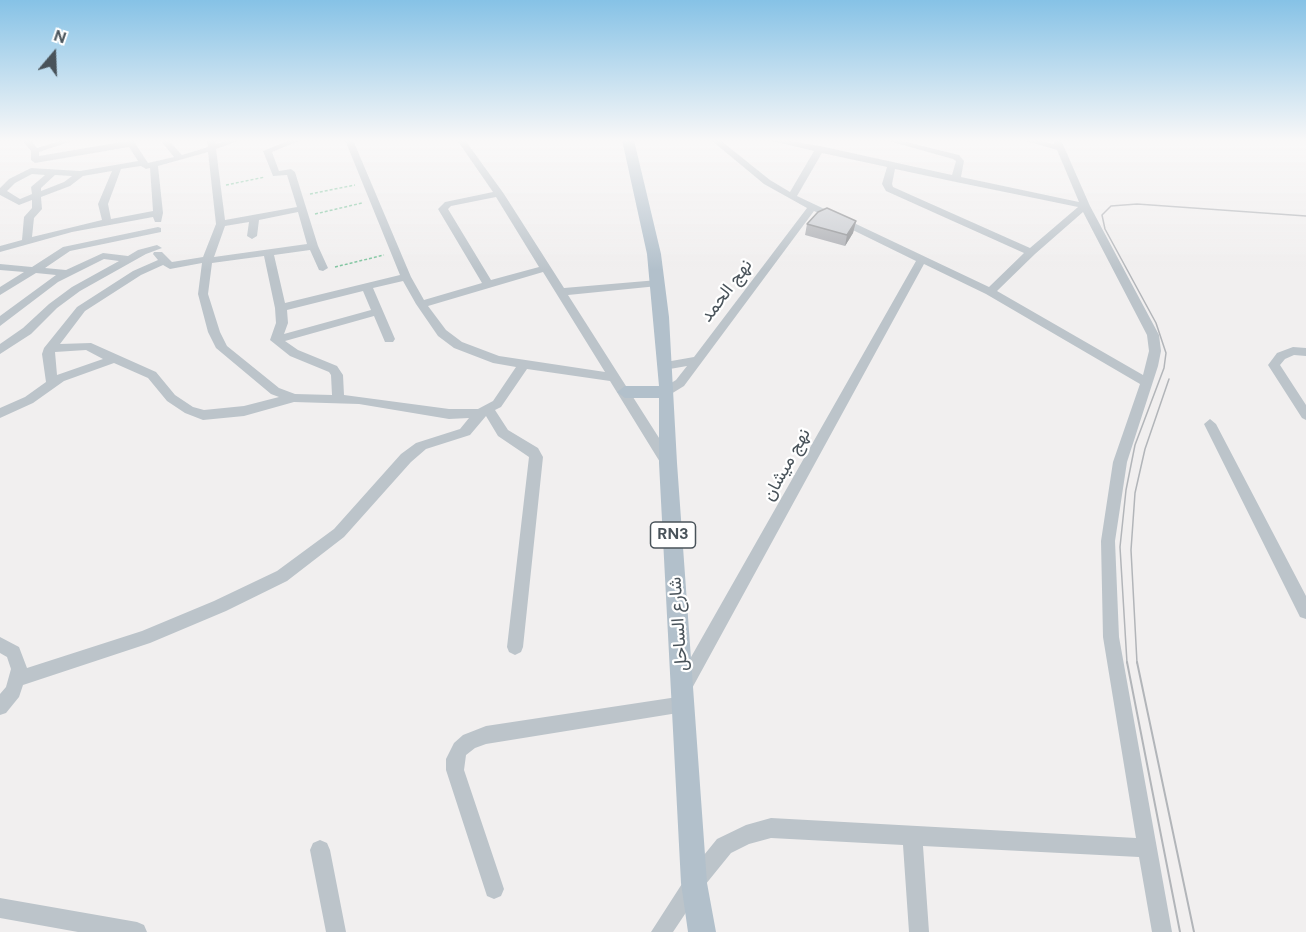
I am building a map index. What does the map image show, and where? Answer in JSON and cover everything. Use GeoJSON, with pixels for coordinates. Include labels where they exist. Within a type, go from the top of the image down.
{"type":"FeatureCollection","features":[{"type":"Feature","properties":{"kind":"main road","name":"شارع الساحل"},"geometry":{"type":"LineString","coordinates":[[637,183],[658,283],[667,391],[668,463],[694,883],[702,932]]}},
{"type":"Feature","properties":{"kind":"main road"},"geometry":{"type":"LineString","coordinates":[[621,385],[643,394],[667,391]]}},
{"type":"Feature","properties":{"kind":"street"},"geometry":{"type":"LineString","coordinates":[[10,183],[1,192],[19,202],[68,183]]}},
{"type":"Feature","properties":{"kind":"street"},"geometry":{"type":"LineString","coordinates":[[27,240],[27,224],[37,209],[36,187],[38,183]]}},
{"type":"Feature","properties":{"kind":"street"},"geometry":{"type":"LineString","coordinates":[[107,222],[103,204],[111,183]]}},
{"type":"Feature","properties":{"kind":"street"},"geometry":{"type":"LineString","coordinates":[[155,183],[158,213],[157,248],[163,261],[172,266],[313,246]]}},
{"type":"Feature","properties":{"kind":"street"},"geometry":{"type":"LineString","coordinates":[[218,183],[221,224],[207,260],[202,294],[214,332],[222,348],[275,391],[294,398]]}},
{"type":"Feature","properties":{"kind":"street"},"geometry":{"type":"LineString","coordinates":[[295,183],[313,246],[323,268]]}},
{"type":"Feature","properties":{"kind":"street"},"geometry":{"type":"LineString","coordinates":[[368,183],[406,277],[421,304],[442,333],[458,345],[476,353],[621,385]]}},
{"type":"Feature","properties":{"kind":"street"},"geometry":{"type":"LineString","coordinates":[[492,183],[621,385],[668,463]]}},
{"type":"Feature","properties":{"kind":"street"},"geometry":{"type":"LineString","coordinates":[[769,183],[921,261],[990,292],[1146,382]]}},
{"type":"Feature","properties":{"kind":"street"},"geometry":{"type":"LineString","coordinates":[[792,197],[800,183]]}},
{"type":"Feature","properties":{"kind":"street"},"geometry":{"type":"LineString","coordinates":[[887,183],[893,192],[1031,252]]}},
{"type":"Feature","properties":{"kind":"street"},"geometry":{"type":"LineString","coordinates":[[977,183],[1085,206]]}},
{"type":"Feature","properties":{"kind":"street"},"geometry":{"type":"LineString","coordinates":[[1076,183],[1085,206],[1138,302],[1153,335],[1155,351],[1120,462],[1108,541],[1111,637],[1162,932]]}},
{"type":"Feature","properties":{"kind":"street"},"geometry":{"type":"LineString","coordinates":[[489,285],[443,209],[448,204],[499,194]]}},
{"type":"Feature","properties":{"kind":"street"},"geometry":{"type":"LineString","coordinates":[[990,292],[1031,252],[1085,206]]}},
{"type":"Feature","properties":{"kind":"street","name":"نهج الحمد"},"geometry":{"type":"LineString","coordinates":[[667,391],[680,383],[812,207]]}},
{"type":"Feature","properties":{"kind":"street"},"geometry":{"type":"LineString","coordinates":[[0,249],[27,240],[158,213]]}},
{"type":"Feature","properties":{"kind":"street"},"geometry":{"type":"LineString","coordinates":[[221,224],[302,213]]}},
{"type":"Feature","properties":{"kind":"street"},"geometry":{"type":"LineString","coordinates":[[252,236],[254,219]]}},
{"type":"Feature","properties":{"kind":"street"},"geometry":{"type":"LineString","coordinates":[[0,292],[49,259],[74,247],[158,230]]}},
{"type":"Feature","properties":{"kind":"street"},"geometry":{"type":"LineString","coordinates":[[0,350],[27,331],[53,306],[102,274],[129,259],[157,248]]}},
{"type":"Feature","properties":{"kind":"street"},"geometry":{"type":"LineString","coordinates":[[268,252],[281,308],[282,323],[276,340]]}},
{"type":"Feature","properties":{"kind":"street"},"geometry":{"type":"LineString","coordinates":[[0,322],[18,309],[28,297],[68,273],[110,255],[129,259]]}},
{"type":"Feature","properties":{"kind":"street"},"geometry":{"type":"LineString","coordinates":[[52,382],[48,354],[50,348],[87,302],[163,261]]}},
{"type":"Feature","properties":{"kind":"street","name":"نهج ميشان"},"geometry":{"type":"LineString","coordinates":[[684,696],[921,261]]}},
{"type":"Feature","properties":{"kind":"street"},"geometry":{"type":"LineString","coordinates":[[89,263],[102,274]]}},
{"type":"Feature","properties":{"kind":"street"},"geometry":{"type":"LineString","coordinates":[[0,267],[68,273]]}},
{"type":"Feature","properties":{"kind":"street"},"geometry":{"type":"LineString","coordinates":[[421,304],[546,268]]}},
{"type":"Feature","properties":{"kind":"street"},"geometry":{"type":"LineString","coordinates":[[281,308],[406,277]]}},
{"type":"Feature","properties":{"kind":"street"},"geometry":{"type":"LineString","coordinates":[[560,292],[658,283]]}},
{"type":"Feature","properties":{"kind":"street"},"geometry":{"type":"LineString","coordinates":[[367,287],[389,339]]}},
{"type":"Feature","properties":{"kind":"street"},"geometry":{"type":"LineString","coordinates":[[276,340],[377,312]]}},
{"type":"Feature","properties":{"kind":"street"},"geometry":{"type":"LineString","coordinates":[[276,340],[294,353],[333,369],[337,375],[338,399]]}},
{"type":"Feature","properties":{"kind":"street"},"geometry":{"type":"LineString","coordinates":[[50,348],[87,346],[152,375],[171,398],[189,410],[203,415],[244,411],[294,398],[338,399],[449,414],[484,411]]}},
{"type":"Feature","properties":{"kind":"street"},"geometry":{"type":"LineString","coordinates":[[1306,352],[1293,351],[1281,356],[1275,365],[1306,415]]}},
{"type":"Feature","properties":{"kind":"street"},"geometry":{"type":"LineString","coordinates":[[0,413],[29,400],[52,382],[101,365],[110,360],[109,356]]}},
{"type":"Feature","properties":{"kind":"street"},"geometry":{"type":"LineString","coordinates":[[664,366],[698,360]]}},
{"type":"Feature","properties":{"kind":"street"},"geometry":{"type":"LineString","coordinates":[[17,679],[144,638],[220,606],[282,576],[339,533],[406,458],[421,446],[465,432],[484,411],[503,396],[523,365]]}},
{"type":"Feature","properties":{"kind":"street"},"geometry":{"type":"LineString","coordinates":[[484,411],[503,433],[536,456],[515,647]]}},
{"type":"Feature","properties":{"kind":"street"},"geometry":{"type":"LineString","coordinates":[[1210,424],[1306,612]]}},
{"type":"Feature","properties":{"kind":"street"},"geometry":{"type":"LineString","coordinates":[[0,645],[13,652],[18,660],[17,679],[0,707]]}},
{"type":"Feature","properties":{"kind":"street"},"geometry":{"type":"LineString","coordinates":[[494,889],[455,770],[455,759],[460,749],[469,741],[486,735],[684,696]]}},
{"type":"Feature","properties":{"kind":"street"},"geometry":{"type":"LineString","coordinates":[[661,932],[694,883],[724,846],[746,835],[771,828],[1146,848]]}},
{"type":"Feature","properties":{"kind":"street"},"geometry":{"type":"LineString","coordinates":[[912,834],[919,932]]}},
{"type":"Feature","properties":{"kind":"street"},"geometry":{"type":"LineString","coordinates":[[320,850],[336,932]]}},
{"type":"Feature","properties":{"kind":"street"},"geometry":{"type":"LineString","coordinates":[[0,908],[137,932]]}},
{"type":"Feature","properties":{"kind":"path"},"geometry":{"type":"LineString","coordinates":[[218,187],[234,183]]}},
{"type":"Feature","properties":{"kind":"path"},"geometry":{"type":"LineString","coordinates":[[299,197],[360,183]]}},
{"type":"Feature","properties":{"kind":"path"},"geometry":{"type":"LineString","coordinates":[[302,213],[375,200]]}},
{"type":"Feature","properties":{"kind":"path"},"geometry":{"type":"LineString","coordinates":[[323,268],[396,253]]}},
{"type":"Feature","properties":{"kind":"building"},"geometry":{"type":"Polygon","coordinates":[[[827,208],[856,221],[847,235],[807,224],[818,212],[827,208]]]}},
{"type":"Feature","properties":{"kind":"tram line"},"geometry":{"type":"LineString","coordinates":[[1127,663],[1120,547],[1126,490],[1135,445],[1164,368],[1166,353],[1156,323],[1105,229],[1102,215],[1111,206],[1137,204],[1306,216]]}},
{"type":"Feature","properties":{"kind":"tram line"},"geometry":{"type":"LineString","coordinates":[[1137,663],[1131,550],[1135,493],[1145,449],[1169,379]]}},
{"type":"Feature","properties":{"kind":"tram line"},"geometry":{"type":"LineString","coordinates":[[1127,662],[1180,932]]}},
{"type":"Feature","properties":{"kind":"tram line"},"geometry":{"type":"LineString","coordinates":[[1137,662],[1194,932]]}}]}
